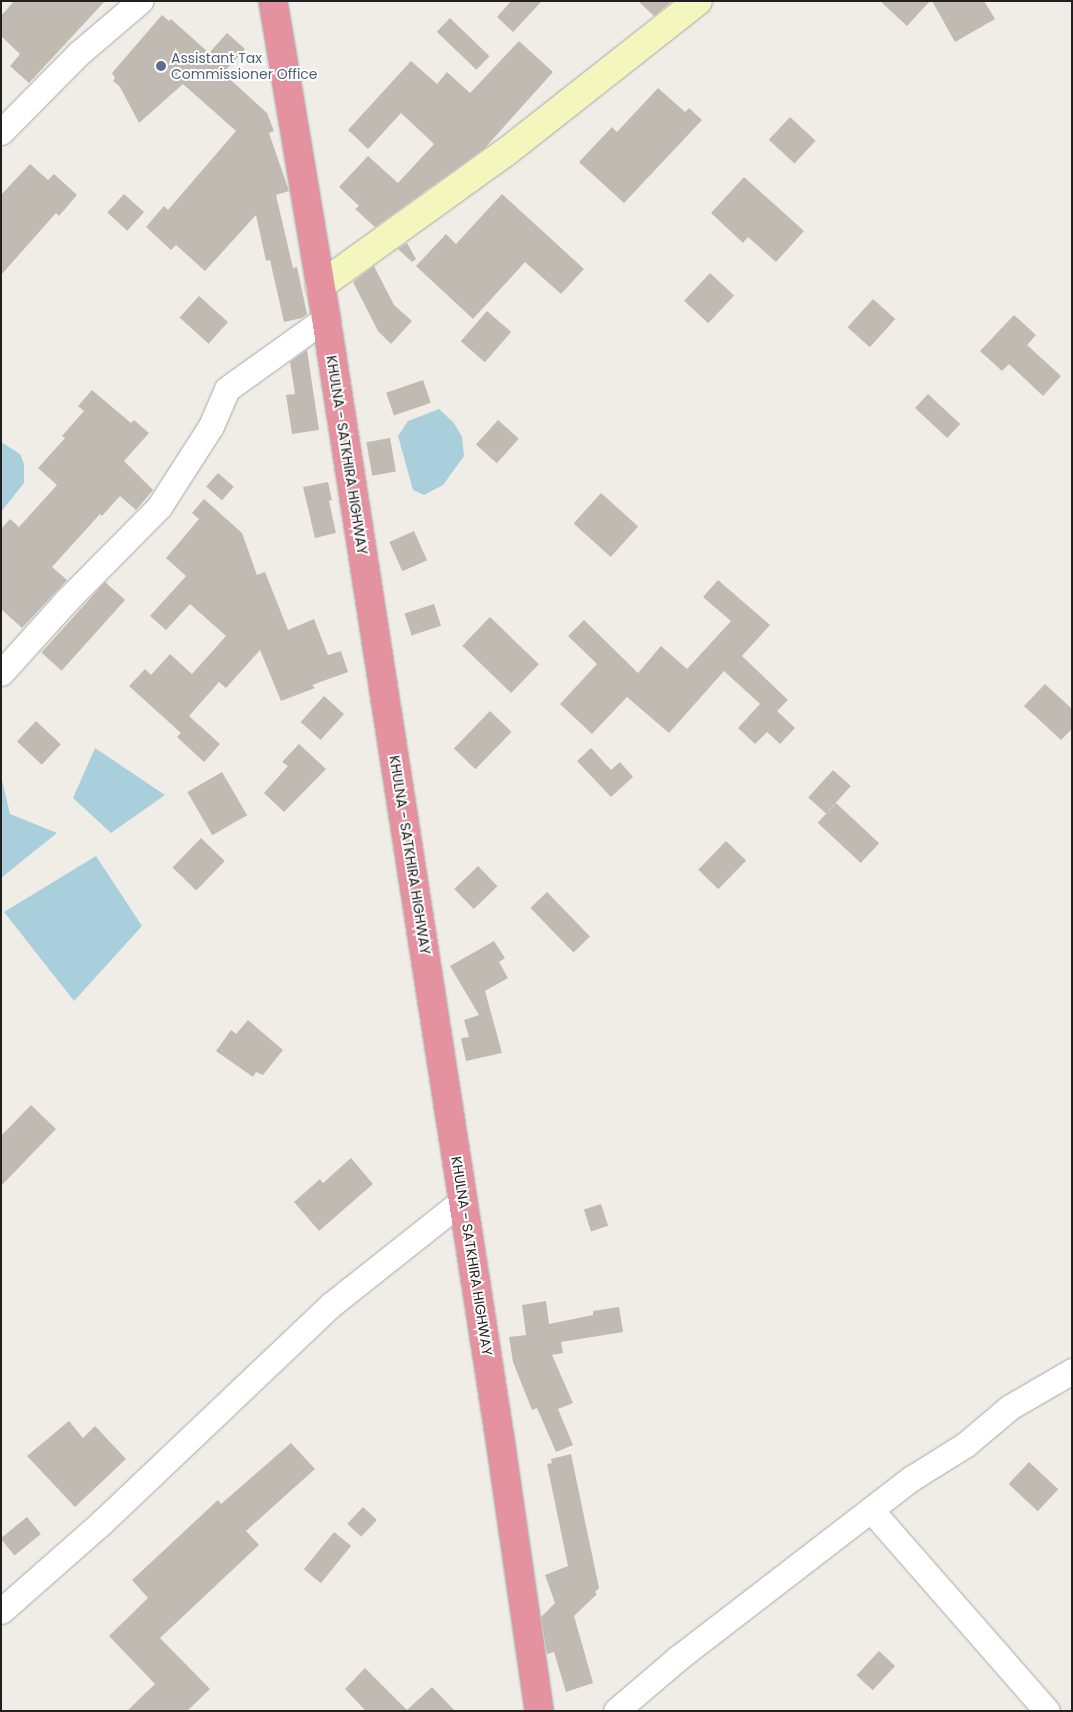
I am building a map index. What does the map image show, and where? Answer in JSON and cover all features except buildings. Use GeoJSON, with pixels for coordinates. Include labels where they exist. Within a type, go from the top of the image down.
{"type":"FeatureCollection","features":[{"type":"Feature","properties":{"kind":"highway","name":"KHULNA - SATKHIRA HIGHWAY"},"geometry":{"type":"LineString","coordinates":[[273,1],[326,318],[463,1200],[539,1711]]}},
{"type":"Feature","properties":{"kind":"street"},"geometry":{"type":"LineString","coordinates":[[1,132],[78,54],[140,1]]}},
{"type":"Feature","properties":{"kind":"street"},"geometry":{"type":"LineString","coordinates":[[320,286],[506,152],[698,1]]}},
{"type":"Feature","properties":{"kind":"street"},"geometry":{"type":"LineString","coordinates":[[1,673],[66,601],[159,507],[211,426],[227,389],[326,318]]}},
{"type":"Feature","properties":{"kind":"street"},"geometry":{"type":"LineString","coordinates":[[1,1611],[101,1523],[332,1304],[463,1200]]}},
{"type":"Feature","properties":{"kind":"street"},"geometry":{"type":"LineString","coordinates":[[616,1711],[678,1658],[912,1478],[965,1445],[1010,1407],[1072,1372]]}},
{"type":"Feature","properties":{"kind":"street"},"geometry":{"type":"LineString","coordinates":[[871,1510],[1047,1711]]}},
{"type":"Feature","properties":{"kind":"water"},"geometry":{"type":"Polygon","coordinates":[[[439,409],[454,423],[462,437],[464,456],[443,485],[424,495],[413,490],[398,436],[408,421],[439,409]]]}},
{"type":"Feature","properties":{"kind":"water"},"geometry":{"type":"Polygon","coordinates":[[[1,442],[20,454],[24,464],[24,483],[1,512],[1,442]]]}},
{"type":"Feature","properties":{"kind":"water"},"geometry":{"type":"Polygon","coordinates":[[[95,748],[165,795],[111,833],[73,798],[95,748]]]}},
{"type":"Feature","properties":{"kind":"water"},"geometry":{"type":"Polygon","coordinates":[[[1,776],[10,814],[57,833],[1,878],[1,776]]]}},
{"type":"Feature","properties":{"kind":"water"},"geometry":{"type":"Polygon","coordinates":[[[96,856],[142,926],[74,1001],[4,912],[96,856]]]}},
{"type":"Feature","properties":{"kind":"place","name":"Assistant Tax Commissioner Office"},"geometry":{"type":"Point","coordinates":[161,66]}}]}
